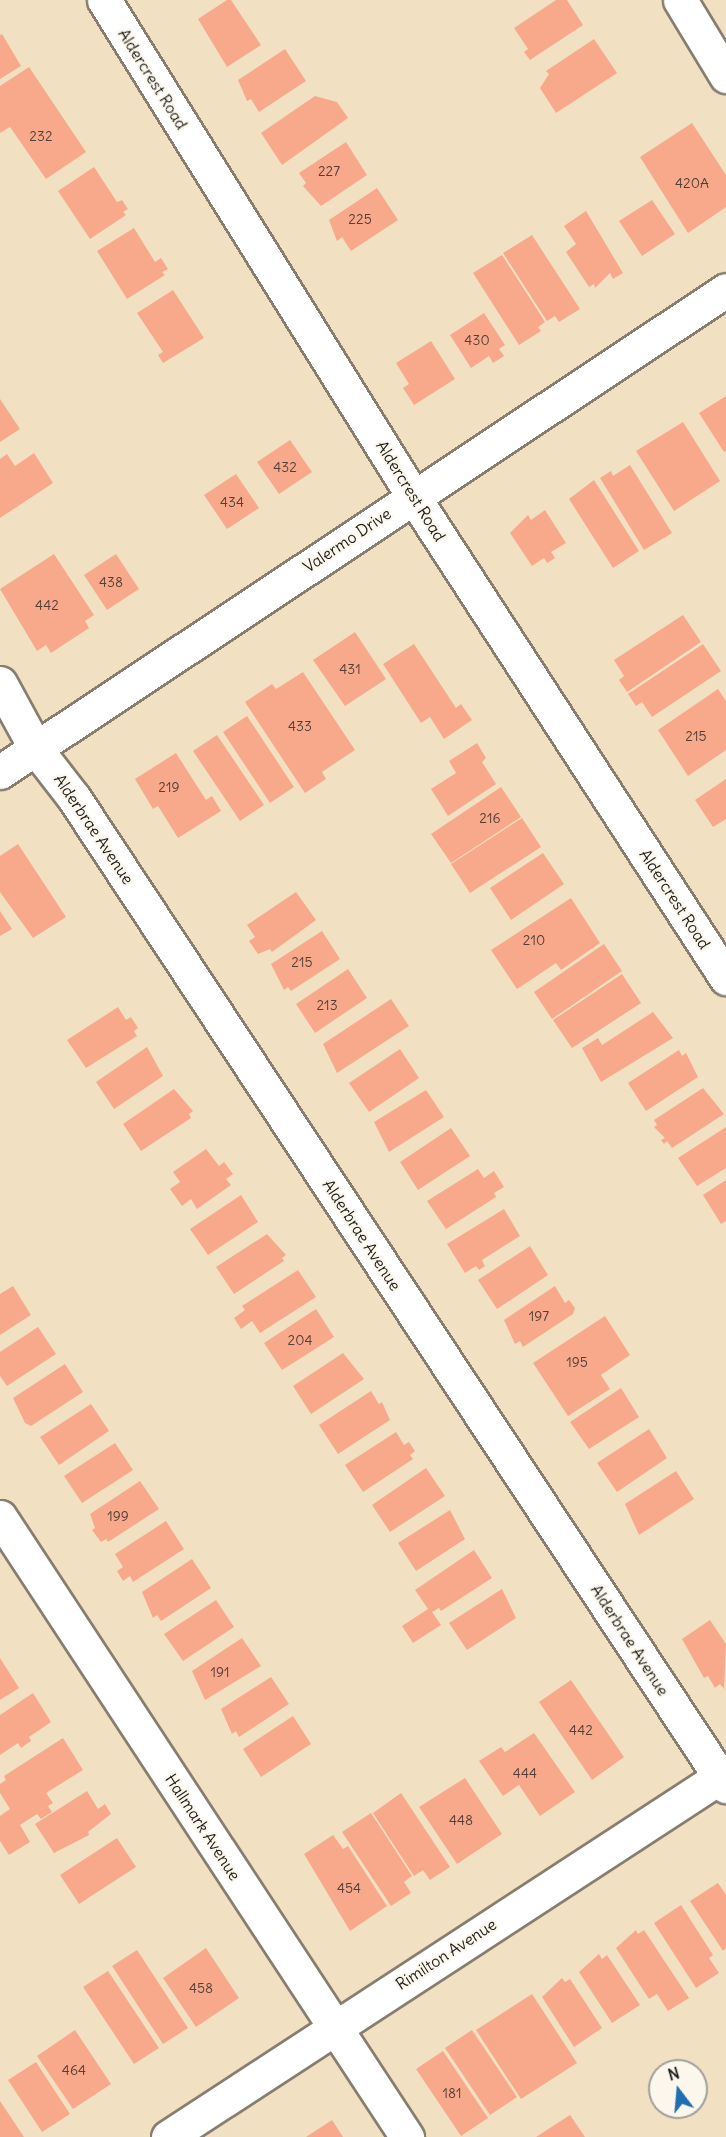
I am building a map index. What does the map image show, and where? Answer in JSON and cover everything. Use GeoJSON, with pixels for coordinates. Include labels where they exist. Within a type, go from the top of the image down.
{"type":"FeatureCollection","features":[{"type":"Feature","properties":{"kind":"street","name":"Aldercrest Road"},"geometry":{"type":"LineString","coordinates":[[104,0],[413,496],[726,978]]}},
{"type":"Feature","properties":{"kind":"street"},"geometry":{"type":"LineString","coordinates":[[680,0],[726,76]]}},
{"type":"Feature","properties":{"kind":"street","name":"Valermo Drive"},"geometry":{"type":"LineString","coordinates":[[0,772],[726,290]]}},
{"type":"Feature","properties":{"kind":"street","name":"Alderbrae Avenue"},"geometry":{"type":"LineString","coordinates":[[0,684],[36,749],[74,798],[724,1778]]}},
{"type":"Feature","properties":{"kind":"street","name":"Hallmark Avenue"},"geometry":{"type":"LineString","coordinates":[[0,1517],[407,2137]]}},
{"type":"Feature","properties":{"kind":"street","name":"Rimilton Avenue"},"geometry":{"type":"LineString","coordinates":[[168,2137],[334,2026],[724,1778]]}},
{"type":"Feature","properties":{"kind":"building"},"geometry":{"type":"Polygon","coordinates":[[[227,0],[231,0],[261,45],[227,67],[198,19],[227,0]]]}},
{"type":"Feature","properties":{"kind":"building"},"geometry":{"type":"Polygon","coordinates":[[[556,0],[567,0],[583,25],[530,60],[524,52],[528,49],[514,28],[556,0]]]}},
{"type":"Feature","properties":{"kind":"building"},"geometry":{"type":"Polygon","coordinates":[[[2,34],[21,66],[0,79],[0,35],[2,34]]]}},
{"type":"Feature","properties":{"kind":"building"},"geometry":{"type":"Polygon","coordinates":[[[594,39],[617,73],[556,113],[540,88],[549,74],[546,71],[594,39]]]}},
{"type":"Feature","properties":{"kind":"building"},"geometry":{"type":"Polygon","coordinates":[[[285,49],[306,81],[259,112],[251,99],[247,101],[238,80],[285,49]]]}},
{"type":"Feature","properties":{"kind":"building"},"geometry":{"type":"Polygon","coordinates":[[[29,67],[86,152],[46,179],[10,127],[0,133],[0,86],[29,67]]]}},
{"type":"Feature","properties":{"kind":"building"},"geometry":{"type":"Polygon","coordinates":[[[315,96],[337,102],[348,118],[282,165],[261,133],[315,96]]]}},
{"type":"Feature","properties":{"kind":"building"},"geometry":{"type":"Polygon","coordinates":[[[692,123],[726,175],[726,207],[688,233],[640,157],[692,123]]]}},
{"type":"Feature","properties":{"kind":"building"},"geometry":{"type":"Polygon","coordinates":[[[346,142],[367,175],[321,206],[303,186],[306,183],[299,173],[346,142]]]}},
{"type":"Feature","properties":{"kind":"building"},"geometry":{"type":"Polygon","coordinates":[[[94,167],[117,202],[122,200],[128,209],[123,212],[126,215],[90,239],[58,191],[94,167]]]}},
{"type":"Feature","properties":{"kind":"building"},"geometry":{"type":"Polygon","coordinates":[[[377,188],[398,220],[351,251],[342,237],[337,241],[329,220],[377,188]]]}},
{"type":"Feature","properties":{"kind":"building"},"geometry":{"type":"Polygon","coordinates":[[[652,200],[675,234],[642,256],[619,221],[652,200]]]}},
{"type":"Feature","properties":{"kind":"building"},"geometry":{"type":"Polygon","coordinates":[[[586,211],[623,273],[613,279],[610,273],[595,288],[594,284],[589,287],[566,252],[576,244],[564,226],[586,211]]]}},
{"type":"Feature","properties":{"kind":"building"},"geometry":{"type":"Polygon","coordinates":[[[134,228],[155,262],[161,258],[168,269],[162,272],[165,275],[127,299],[97,251],[134,228]]]}},
{"type":"Feature","properties":{"kind":"building"},"geometry":{"type":"Polygon","coordinates":[[[532,235],[580,309],[559,322],[555,316],[547,321],[503,253],[532,235]]]}},
{"type":"Feature","properties":{"kind":"building"},"geometry":{"type":"Polygon","coordinates":[[[502,255],[545,322],[538,327],[541,331],[519,345],[473,273],[502,255]]]}},
{"type":"Feature","properties":{"kind":"building"},"geometry":{"type":"Polygon","coordinates":[[[173,290],[204,338],[163,363],[158,355],[163,352],[137,313],[173,290]]]}},
{"type":"Feature","properties":{"kind":"building"},"geometry":{"type":"Polygon","coordinates":[[[484,313],[505,345],[499,349],[504,356],[493,363],[489,356],[471,368],[450,335],[484,313]]]}},
{"type":"Feature","properties":{"kind":"building"},"geometry":{"type":"Polygon","coordinates":[[[431,341],[455,379],[414,405],[403,388],[409,384],[396,363],[431,341]]]}},
{"type":"Feature","properties":{"kind":"building"},"geometry":{"type":"Polygon","coordinates":[[[726,396],[726,451],[724,452],[699,413],[726,396]]]}},
{"type":"Feature","properties":{"kind":"building"},"geometry":{"type":"Polygon","coordinates":[[[0,399],[20,429],[0,442],[0,399]]]}},
{"type":"Feature","properties":{"kind":"building"},"geometry":{"type":"Polygon","coordinates":[[[683,422],[720,481],[674,511],[636,451],[683,422]]]}},
{"type":"Feature","properties":{"kind":"building"},"geometry":{"type":"Polygon","coordinates":[[[290,440],[312,472],[279,494],[257,462],[290,440]]]}},
{"type":"Feature","properties":{"kind":"building"},"geometry":{"type":"Polygon","coordinates":[[[34,453],[53,483],[0,518],[0,459],[7,454],[15,466],[34,453]]]}},
{"type":"Feature","properties":{"kind":"building"},"geometry":{"type":"Polygon","coordinates":[[[630,465],[672,533],[644,550],[600,478],[611,471],[613,476],[630,465]]]}},
{"type":"Feature","properties":{"kind":"building"},"geometry":{"type":"Polygon","coordinates":[[[236,474],[259,508],[227,529],[204,495],[236,474]]]}},
{"type":"Feature","properties":{"kind":"building"},"geometry":{"type":"Polygon","coordinates":[[[594,480],[639,551],[613,568],[569,499],[594,480]]]}},
{"type":"Feature","properties":{"kind":"building"},"geometry":{"type":"Polygon","coordinates":[[[545,510],[566,543],[551,552],[555,558],[547,563],[544,558],[532,566],[510,533],[528,515],[531,520],[545,510]]]}},
{"type":"Feature","properties":{"kind":"building"},"geometry":{"type":"Polygon","coordinates":[[[54,554],[94,615],[85,621],[89,628],[51,653],[46,645],[37,651],[0,589],[54,554]]]}},
{"type":"Feature","properties":{"kind":"building"},"geometry":{"type":"Polygon","coordinates":[[[116,554],[139,589],[107,610],[84,575],[116,554]]]}},
{"type":"Feature","properties":{"kind":"building"},"geometry":{"type":"Polygon","coordinates":[[[683,615],[701,642],[627,692],[619,680],[624,676],[614,660],[683,615]]]}},
{"type":"Feature","properties":{"kind":"building"},"geometry":{"type":"Polygon","coordinates":[[[355,632],[386,679],[345,706],[313,660],[355,632]]]}},
{"type":"Feature","properties":{"kind":"building"},"geometry":{"type":"Polygon","coordinates":[[[414,644],[456,708],[461,704],[472,720],[444,739],[430,717],[421,723],[383,664],[414,644]]]}},
{"type":"Feature","properties":{"kind":"building"},"geometry":{"type":"Polygon","coordinates":[[[703,644],[721,671],[652,717],[642,702],[636,706],[628,694],[703,644]]]}},
{"type":"Feature","properties":{"kind":"building"},"geometry":{"type":"Polygon","coordinates":[[[303,672],[355,750],[322,772],[326,779],[305,793],[245,702],[272,684],[276,689],[303,672]]]}},
{"type":"Feature","properties":{"kind":"building"},"geometry":{"type":"Polygon","coordinates":[[[718,689],[726,701],[726,750],[688,776],[658,730],[718,689]]]}},
{"type":"Feature","properties":{"kind":"building"},"geometry":{"type":"Polygon","coordinates":[[[247,716],[294,787],[270,803],[223,732],[247,716]]]}},
{"type":"Feature","properties":{"kind":"building"},"geometry":{"type":"Polygon","coordinates":[[[217,735],[264,805],[240,821],[193,751],[217,735]]]}},
{"type":"Feature","properties":{"kind":"building"},"geometry":{"type":"Polygon","coordinates":[[[477,743],[486,758],[482,762],[496,784],[448,816],[431,789],[456,773],[449,761],[477,743]]]}},
{"type":"Feature","properties":{"kind":"building"},"geometry":{"type":"Polygon","coordinates":[[[176,753],[206,800],[212,796],[221,811],[178,838],[158,806],[153,809],[135,779],[176,753]]]}},
{"type":"Feature","properties":{"kind":"building"},"geometry":{"type":"Polygon","coordinates":[[[726,779],[726,819],[713,827],[695,800],[726,779]]]}},
{"type":"Feature","properties":{"kind":"building"},"geometry":{"type":"Polygon","coordinates":[[[501,787],[521,817],[451,863],[431,834],[501,787]]]}},
{"type":"Feature","properties":{"kind":"building"},"geometry":{"type":"Polygon","coordinates":[[[522,818],[541,847],[470,893],[451,864],[522,818]]]}},
{"type":"Feature","properties":{"kind":"building"},"geometry":{"type":"Polygon","coordinates":[[[18,844],[66,917],[33,938],[0,892],[0,856],[18,844]]]}},
{"type":"Feature","properties":{"kind":"building"},"geometry":{"type":"Polygon","coordinates":[[[543,853],[564,884],[511,920],[490,888],[543,853]]]}},
{"type":"Feature","properties":{"kind":"building"},"geometry":{"type":"Polygon","coordinates":[[[296,892],[316,920],[272,952],[270,949],[258,954],[249,941],[255,937],[247,925],[296,892]]]}},
{"type":"Feature","properties":{"kind":"building"},"geometry":{"type":"Polygon","coordinates":[[[571,898],[600,943],[561,970],[556,963],[517,989],[491,950],[571,898]]]}},
{"type":"Feature","properties":{"kind":"building"},"geometry":{"type":"Polygon","coordinates":[[[0,911],[12,929],[0,936],[0,911]]]}},
{"type":"Feature","properties":{"kind":"building"},"geometry":{"type":"Polygon","coordinates":[[[322,931],[340,959],[291,991],[288,987],[284,990],[271,964],[322,931]]]}},
{"type":"Feature","properties":{"kind":"building"},"geometry":{"type":"Polygon","coordinates":[[[604,944],[622,971],[552,1019],[534,992],[604,944]]]}},
{"type":"Feature","properties":{"kind":"building"},"geometry":{"type":"Polygon","coordinates":[[[348,969],[367,998],[315,1033],[296,1004],[348,969]]]}},
{"type":"Feature","properties":{"kind":"building"},"geometry":{"type":"Polygon","coordinates":[[[622,974],[641,1003],[572,1048],[553,1020],[622,974]]]}},
{"type":"Feature","properties":{"kind":"building"},"geometry":{"type":"Polygon","coordinates":[[[391,999],[409,1026],[337,1073],[323,1044],[391,999]]]}},
{"type":"Feature","properties":{"kind":"building"},"geometry":{"type":"Polygon","coordinates":[[[118,1007],[126,1020],[131,1017],[138,1028],[134,1031],[137,1036],[86,1068],[67,1040],[118,1007]]]}},
{"type":"Feature","properties":{"kind":"building"},"geometry":{"type":"Polygon","coordinates":[[[653,1012],[673,1038],[601,1082],[582,1048],[598,1038],[602,1045],[653,1012]]]}},
{"type":"Feature","properties":{"kind":"building"},"geometry":{"type":"Polygon","coordinates":[[[147,1047],[163,1076],[114,1109],[96,1082],[147,1047]]]}},
{"type":"Feature","properties":{"kind":"building"},"geometry":{"type":"Polygon","coordinates":[[[400,1049],[419,1078],[369,1112],[349,1083],[400,1049]]]}},
{"type":"Feature","properties":{"kind":"building"},"geometry":{"type":"Polygon","coordinates":[[[679,1050],[682,1056],[686,1053],[698,1077],[646,1111],[628,1083],[679,1050]]]}},
{"type":"Feature","properties":{"kind":"building"},"geometry":{"type":"Polygon","coordinates":[[[703,1088],[724,1114],[672,1148],[667,1141],[664,1144],[661,1140],[665,1138],[654,1127],[657,1125],[654,1120],[703,1088]]]}},
{"type":"Feature","properties":{"kind":"building"},"geometry":{"type":"Polygon","coordinates":[[[174,1089],[193,1111],[189,1114],[191,1118],[141,1151],[123,1124],[174,1089]]]}},
{"type":"Feature","properties":{"kind":"building"},"geometry":{"type":"Polygon","coordinates":[[[426,1090],[444,1117],[389,1152],[374,1122],[426,1090]]]}},
{"type":"Feature","properties":{"kind":"building"},"geometry":{"type":"Polygon","coordinates":[[[726,1127],[726,1168],[697,1186],[678,1158],[726,1127]]]}},
{"type":"Feature","properties":{"kind":"building"},"geometry":{"type":"Polygon","coordinates":[[[451,1128],[470,1156],[418,1190],[400,1162],[451,1128]]]}},
{"type":"Feature","properties":{"kind":"building"},"geometry":{"type":"Polygon","coordinates":[[[206,1149],[219,1166],[224,1162],[233,1174],[226,1179],[231,1185],[197,1209],[191,1199],[182,1206],[170,1189],[180,1182],[173,1172],[206,1149]]]}},
{"type":"Feature","properties":{"kind":"building"},"geometry":{"type":"Polygon","coordinates":[[[478,1169],[484,1178],[494,1171],[504,1187],[494,1193],[496,1197],[446,1229],[427,1201],[478,1169]]]}},
{"type":"Feature","properties":{"kind":"building"},"geometry":{"type":"Polygon","coordinates":[[[726,1180],[726,1221],[721,1224],[703,1195],[726,1180]]]}},
{"type":"Feature","properties":{"kind":"building"},"geometry":{"type":"Polygon","coordinates":[[[241,1195],[258,1222],[208,1255],[190,1229],[241,1195]]]}},
{"type":"Feature","properties":{"kind":"building"},"geometry":{"type":"Polygon","coordinates":[[[504,1209],[520,1236],[482,1260],[485,1266],[479,1270],[476,1266],[465,1273],[447,1244],[504,1209]]]}},
{"type":"Feature","properties":{"kind":"building"},"geometry":{"type":"Polygon","coordinates":[[[267,1234],[286,1255],[282,1258],[284,1261],[234,1294],[216,1267],[267,1234]]]}},
{"type":"Feature","properties":{"kind":"building"},"geometry":{"type":"Polygon","coordinates":[[[530,1246],[548,1275],[497,1309],[478,1280],[530,1246]]]}},
{"type":"Feature","properties":{"kind":"building"},"geometry":{"type":"Polygon","coordinates":[[[298,1270],[316,1297],[260,1333],[252,1321],[241,1329],[234,1318],[245,1310],[242,1306],[298,1270]]]}},
{"type":"Feature","properties":{"kind":"building"},"geometry":{"type":"Polygon","coordinates":[[[13,1286],[31,1315],[0,1335],[0,1294],[13,1286]]]}},
{"type":"Feature","properties":{"kind":"building"},"geometry":{"type":"Polygon","coordinates":[[[555,1286],[565,1303],[569,1300],[575,1308],[573,1314],[523,1347],[520,1341],[515,1344],[504,1320],[555,1286]]]}},
{"type":"Feature","properties":{"kind":"building"},"geometry":{"type":"Polygon","coordinates":[[[316,1309],[334,1337],[282,1370],[264,1343],[316,1309]]]}},
{"type":"Feature","properties":{"kind":"building"},"geometry":{"type":"Polygon","coordinates":[[[605,1316],[630,1355],[601,1375],[610,1389],[568,1416],[533,1363],[605,1316]]]}},
{"type":"Feature","properties":{"kind":"building"},"geometry":{"type":"Polygon","coordinates":[[[38,1327],[56,1354],[7,1386],[0,1376],[0,1352],[38,1327]]]}},
{"type":"Feature","properties":{"kind":"building"},"geometry":{"type":"Polygon","coordinates":[[[343,1353],[364,1379],[311,1414],[293,1386],[343,1353]]]}},
{"type":"Feature","properties":{"kind":"building"},"geometry":{"type":"Polygon","coordinates":[[[65,1364],[83,1392],[31,1426],[25,1423],[13,1398],[65,1364]]]}},
{"type":"Feature","properties":{"kind":"building"},"geometry":{"type":"Polygon","coordinates":[[[621,1388],[639,1417],[589,1449],[570,1422],[621,1388]]]}},
{"type":"Feature","properties":{"kind":"building"},"geometry":{"type":"Polygon","coordinates":[[[371,1391],[379,1404],[382,1402],[390,1420],[338,1454],[319,1425],[371,1391]]]}},
{"type":"Feature","properties":{"kind":"building"},"geometry":{"type":"Polygon","coordinates":[[[91,1404],[109,1431],[59,1465],[40,1437],[91,1404]]]}},
{"type":"Feature","properties":{"kind":"building"},"geometry":{"type":"Polygon","coordinates":[[[649,1429],[667,1458],[617,1492],[597,1463],[649,1429]]]}},
{"type":"Feature","properties":{"kind":"building"},"geometry":{"type":"Polygon","coordinates":[[[396,1432],[404,1445],[409,1442],[415,1451],[410,1455],[413,1459],[363,1492],[345,1465],[396,1432]]]}},
{"type":"Feature","properties":{"kind":"building"},"geometry":{"type":"Polygon","coordinates":[[[115,1443],[133,1470],[82,1503],[64,1476],[115,1443]]]}},
{"type":"Feature","properties":{"kind":"building"},"geometry":{"type":"Polygon","coordinates":[[[426,1468],[445,1496],[390,1532],[372,1505],[426,1468]]]}},
{"type":"Feature","properties":{"kind":"building"},"geometry":{"type":"Polygon","coordinates":[[[676,1471],[694,1499],[639,1535],[625,1504],[676,1471]]]}},
{"type":"Feature","properties":{"kind":"building"},"geometry":{"type":"Polygon","coordinates":[[[140,1481],[159,1509],[108,1542],[106,1539],[101,1542],[92,1530],[95,1528],[90,1514],[140,1481]]]}},
{"type":"Feature","properties":{"kind":"building"},"geometry":{"type":"Polygon","coordinates":[[[450,1510],[465,1539],[416,1571],[398,1543],[450,1510]]]}},
{"type":"Feature","properties":{"kind":"building"},"geometry":{"type":"Polygon","coordinates":[[[166,1521],[184,1549],[133,1582],[130,1576],[123,1581],[117,1571],[123,1567],[115,1554],[166,1521]]]}},
{"type":"Feature","properties":{"kind":"building"},"geometry":{"type":"Polygon","coordinates":[[[474,1550],[492,1578],[441,1611],[439,1608],[432,1612],[441,1625],[413,1643],[402,1626],[428,1609],[415,1590],[474,1550]]]}},
{"type":"Feature","properties":{"kind":"building"},"geometry":{"type":"Polygon","coordinates":[[[192,1559],[211,1588],[161,1621],[157,1615],[153,1618],[142,1592],[192,1559]]]}},
{"type":"Feature","properties":{"kind":"building"},"geometry":{"type":"Polygon","coordinates":[[[502,1589],[516,1618],[467,1650],[449,1623],[502,1589]]]}},
{"type":"Feature","properties":{"kind":"building"},"geometry":{"type":"Polygon","coordinates":[[[216,1600],[234,1627],[183,1661],[164,1634],[216,1600]]]}},
{"type":"Feature","properties":{"kind":"building"},"geometry":{"type":"Polygon","coordinates":[[[710,1620],[726,1644],[724,1689],[720,1684],[715,1688],[708,1676],[704,1678],[682,1639],[710,1620]]]}},
{"type":"Feature","properties":{"kind":"building"},"geometry":{"type":"Polygon","coordinates":[[[242,1638],[261,1666],[205,1700],[192,1671],[242,1638]]]}},
{"type":"Feature","properties":{"kind":"building"},"geometry":{"type":"Polygon","coordinates":[[[0,1658],[19,1688],[0,1700],[0,1658]]]}},
{"type":"Feature","properties":{"kind":"building"},"geometry":{"type":"Polygon","coordinates":[[[271,1677],[289,1704],[239,1737],[236,1731],[232,1734],[221,1709],[271,1677]]]}},
{"type":"Feature","properties":{"kind":"building"},"geometry":{"type":"Polygon","coordinates":[[[571,1680],[624,1757],[592,1780],[539,1702],[571,1680]]]}},
{"type":"Feature","properties":{"kind":"building"},"geometry":{"type":"Polygon","coordinates":[[[33,1693],[51,1722],[29,1737],[31,1741],[21,1748],[18,1743],[0,1755],[0,1715],[33,1693]]]}},
{"type":"Feature","properties":{"kind":"building"},"geometry":{"type":"Polygon","coordinates":[[[293,1716],[311,1744],[261,1777],[243,1749],[293,1716]]]}},
{"type":"Feature","properties":{"kind":"building"},"geometry":{"type":"Polygon","coordinates":[[[534,1733],[575,1792],[540,1816],[519,1785],[503,1796],[479,1761],[501,1747],[505,1752],[534,1733]]]}},
{"type":"Feature","properties":{"kind":"building"},"geometry":{"type":"Polygon","coordinates":[[[63,1738],[83,1770],[46,1793],[53,1803],[48,1806],[52,1812],[41,1819],[37,1814],[20,1825],[30,1842],[9,1855],[0,1841],[0,1816],[10,1809],[0,1793],[0,1784],[6,1780],[4,1776],[63,1738]]]}},
{"type":"Feature","properties":{"kind":"building"},"geometry":{"type":"Polygon","coordinates":[[[465,1778],[502,1834],[457,1864],[419,1807],[465,1778]]]}},
{"type":"Feature","properties":{"kind":"building"},"geometry":{"type":"Polygon","coordinates":[[[87,1791],[98,1809],[105,1804],[111,1814],[88,1832],[89,1835],[54,1853],[35,1824],[87,1791]]]}},
{"type":"Feature","properties":{"kind":"building"},"geometry":{"type":"Polygon","coordinates":[[[401,1793],[450,1867],[430,1880],[423,1870],[414,1876],[373,1813],[401,1793]]]}},
{"type":"Feature","properties":{"kind":"building"},"geometry":{"type":"Polygon","coordinates":[[[371,1813],[412,1876],[404,1882],[411,1893],[391,1906],[342,1832],[371,1813]]]}},
{"type":"Feature","properties":{"kind":"building"},"geometry":{"type":"Polygon","coordinates":[[[333,1835],[343,1849],[348,1846],[387,1906],[350,1931],[304,1854],[333,1835]]]}},
{"type":"Feature","properties":{"kind":"building"},"geometry":{"type":"Polygon","coordinates":[[[117,1838],[136,1867],[79,1904],[60,1875],[117,1838]]]}},
{"type":"Feature","properties":{"kind":"building"},"geometry":{"type":"Polygon","coordinates":[[[718,1883],[726,1895],[726,1948],[723,1951],[690,1901],[718,1883]]]}},
{"type":"Feature","properties":{"kind":"building"},"geometry":{"type":"Polygon","coordinates":[[[681,1905],[713,1955],[709,1958],[719,1973],[696,1988],[654,1923],[681,1905]]]}},
{"type":"Feature","properties":{"kind":"building"},"geometry":{"type":"Polygon","coordinates":[[[636,1930],[638,1934],[644,1930],[689,1998],[668,2011],[657,1994],[649,1999],[616,1948],[636,1930]]]}},
{"type":"Feature","properties":{"kind":"building"},"geometry":{"type":"Polygon","coordinates":[[[206,1948],[239,1998],[196,2027],[163,1978],[206,1948]]]}},
{"type":"Feature","properties":{"kind":"building"},"geometry":{"type":"Polygon","coordinates":[[[137,1950],[188,2028],[163,2044],[112,1966],[137,1950]]]}},
{"type":"Feature","properties":{"kind":"building"},"geometry":{"type":"Polygon","coordinates":[[[599,1954],[602,1959],[607,1955],[640,2005],[612,2023],[579,1972],[599,1954]]]}},
{"type":"Feature","properties":{"kind":"building"},"geometry":{"type":"Polygon","coordinates":[[[108,1971],[159,2048],[134,2064],[83,1987],[108,1971]]]}},
{"type":"Feature","properties":{"kind":"building"},"geometry":{"type":"Polygon","coordinates":[[[562,1978],[565,1982],[570,1979],[602,2028],[574,2047],[542,1997],[562,1978]]]}},
{"type":"Feature","properties":{"kind":"building"},"geometry":{"type":"Polygon","coordinates":[[[532,1994],[577,2063],[521,2099],[476,2030],[532,1994]]]}},
{"type":"Feature","properties":{"kind":"building"},"geometry":{"type":"Polygon","coordinates":[[[75,2030],[111,2084],[73,2109],[37,2056],[75,2030]]]}},
{"type":"Feature","properties":{"kind":"building"},"geometry":{"type":"Polygon","coordinates":[[[472,2030],[517,2097],[490,2115],[445,2048],[472,2030]]]}},
{"type":"Feature","properties":{"kind":"building"},"geometry":{"type":"Polygon","coordinates":[[[443,2051],[488,2118],[461,2136],[416,2069],[443,2051]]]}},
{"type":"Feature","properties":{"kind":"building"},"geometry":{"type":"Polygon","coordinates":[[[36,2062],[70,2114],[42,2132],[8,2080],[36,2062]]]}},
{"type":"Feature","properties":{"kind":"building"},"geometry":{"type":"Polygon","coordinates":[[[0,2101],[24,2137],[0,2137],[0,2101]]]}},
{"type":"Feature","properties":{"kind":"building"},"geometry":{"type":"Polygon","coordinates":[[[570,2115],[585,2137],[536,2137],[570,2115]]]}},
{"type":"Feature","properties":{"kind":"building"},"geometry":{"type":"Polygon","coordinates":[[[332,2120],[343,2137],[306,2137],[332,2120]]]}}]}
